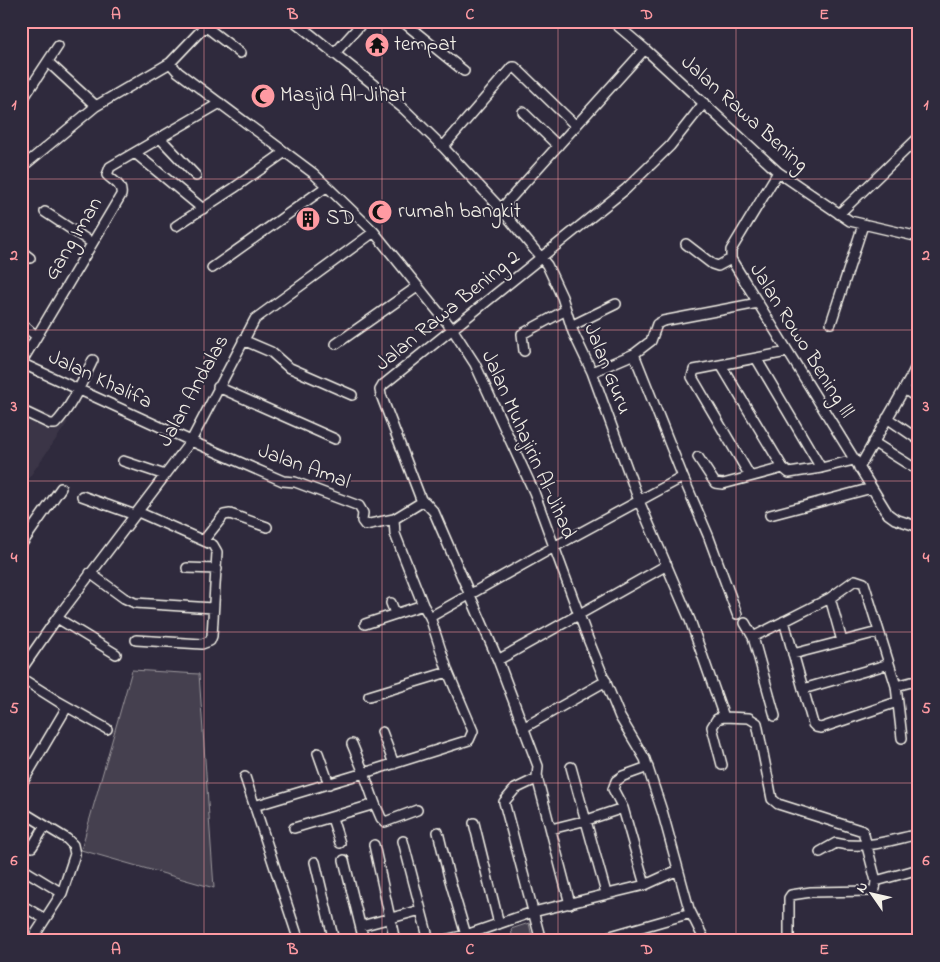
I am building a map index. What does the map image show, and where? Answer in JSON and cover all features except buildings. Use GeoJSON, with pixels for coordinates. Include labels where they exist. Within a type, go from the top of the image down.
{"type":"FeatureCollection","features":[{"type":"Feature","properties":{"kind":"street","name":"Jalan Guru"},"geometry":{"type":"LineString","coordinates":[[294,21],[404,110],[442,146],[501,209],[547,265],[571,326],[592,372],[639,501],[690,620],[724,718]]}},
{"type":"Feature","properties":{"kind":"street"},"geometry":{"type":"LineString","coordinates":[[334,54],[364,21]]}},
{"type":"Feature","properties":{"kind":"street"},"geometry":{"type":"LineString","coordinates":[[402,21],[464,71]]}},
{"type":"Feature","properties":{"kind":"street","name":"Jalan Rawa Bening"},"geometry":{"type":"LineString","coordinates":[[612,21],[778,172],[850,221],[919,237]]}},
{"type":"Feature","properties":{"kind":"street"},"geometry":{"type":"LineString","coordinates":[[21,168],[96,106],[170,63],[208,24],[240,54]]}},
{"type":"Feature","properties":{"kind":"street"},"geometry":{"type":"LineString","coordinates":[[21,102],[58,46]]}},
{"type":"Feature","properties":{"kind":"street"},"geometry":{"type":"LineString","coordinates":[[501,209],[645,49]]}},
{"type":"Feature","properties":{"kind":"street"},"geometry":{"type":"LineString","coordinates":[[48,62],[96,106]]}},
{"type":"Feature","properties":{"kind":"street","name":"Jalan Muhajirin Al-Jihad"},"geometry":{"type":"LineString","coordinates":[[170,63],[178,72],[313,173],[374,232],[453,330],[476,364],[534,492],[579,614],[620,717],[645,759],[663,814],[691,913],[706,941]]}},
{"type":"Feature","properties":{"kind":"street"},"geometry":{"type":"LineString","coordinates":[[442,146],[512,67],[576,126]]}},
{"type":"Feature","properties":{"kind":"street","name":"Gang Iman"},"geometry":{"type":"LineString","coordinates":[[21,363],[121,195],[122,190],[120,186],[107,175],[110,167],[220,103]]}},
{"type":"Feature","properties":{"kind":"street","name":"Jalan Rawa Bening 2"},"geometry":{"type":"LineString","coordinates":[[422,502],[380,390],[626,189],[670,146],[704,103]]}},
{"type":"Feature","properties":{"kind":"street"},"geometry":{"type":"LineString","coordinates":[[522,112],[558,146]]}},
{"type":"Feature","properties":{"kind":"street"},"geometry":{"type":"LineString","coordinates":[[839,214],[919,137]]}},
{"type":"Feature","properties":{"kind":"street"},"geometry":{"type":"LineString","coordinates":[[160,138],[196,176]]}},
{"type":"Feature","properties":{"kind":"street"},"geometry":{"type":"LineString","coordinates":[[176,226],[285,152]]}},
{"type":"Feature","properties":{"kind":"street"},"geometry":{"type":"LineString","coordinates":[[135,153],[203,209]]}},
{"type":"Feature","properties":{"kind":"street","name":"Jalan Rowo Bening lll"},"geometry":{"type":"LineString","coordinates":[[778,172],[731,250],[731,259],[888,514],[919,527]]}},
{"type":"Feature","properties":{"kind":"street"},"geometry":{"type":"LineString","coordinates":[[212,268],[326,186]]}},
{"type":"Feature","properties":{"kind":"street"},"geometry":{"type":"LineString","coordinates":[[45,212],[92,243]]}},
{"type":"Feature","properties":{"kind":"street"},"geometry":{"type":"LineString","coordinates":[[831,323],[863,225]]}},
{"type":"Feature","properties":{"kind":"street","name":"Jalan Andalas"},"geometry":{"type":"LineString","coordinates":[[21,670],[90,573],[191,441],[255,319],[374,232]]}},
{"type":"Feature","properties":{"kind":"street"},"geometry":{"type":"LineString","coordinates":[[686,244],[712,264],[718,266],[731,259]]}},
{"type":"Feature","properties":{"kind":"street"},"geometry":{"type":"LineString","coordinates":[[21,251],[30,258]]}},
{"type":"Feature","properties":{"kind":"street"},"geometry":{"type":"LineString","coordinates":[[336,344],[417,287]]}},
{"type":"Feature","properties":{"kind":"street"},"geometry":{"type":"LineString","coordinates":[[592,372],[634,354],[651,341],[657,324],[663,320],[758,303]]}},
{"type":"Feature","properties":{"kind":"street"},"geometry":{"type":"LineString","coordinates":[[571,326],[616,304]]}},
{"type":"Feature","properties":{"kind":"street"},"geometry":{"type":"LineString","coordinates":[[524,351],[522,334],[566,310]]}},
{"type":"Feature","properties":{"kind":"street"},"geometry":{"type":"LineString","coordinates":[[21,323],[36,336]]}},
{"type":"Feature","properties":{"kind":"street"},"geometry":{"type":"LineString","coordinates":[[243,340],[271,352],[288,366],[352,395]]}},
{"type":"Feature","properties":{"kind":"street"},"geometry":{"type":"LineString","coordinates":[[750,476],[692,377],[694,370],[787,352]]}},
{"type":"Feature","properties":{"kind":"street"},"geometry":{"type":"LineString","coordinates":[[634,354],[708,535],[737,614]]}},
{"type":"Feature","properties":{"kind":"street"},"geometry":{"type":"LineString","coordinates":[[756,358],[821,468]]}},
{"type":"Feature","properties":{"kind":"street"},"geometry":{"type":"LineString","coordinates":[[27,413],[50,424],[55,424],[78,389],[93,360]]}},
{"type":"Feature","properties":{"kind":"street"},"geometry":{"type":"LineString","coordinates":[[721,365],[783,468],[790,473],[857,464],[873,442],[919,360]]}},
{"type":"Feature","properties":{"kind":"street","name":"Jalan Khalifa"},"geometry":{"type":"LineString","coordinates":[[21,363],[191,441]]}},
{"type":"Feature","properties":{"kind":"street"},"geometry":{"type":"LineString","coordinates":[[218,387],[334,439]]}},
{"type":"Feature","properties":{"kind":"street"},"geometry":{"type":"LineString","coordinates":[[904,389],[919,399]]}},
{"type":"Feature","properties":{"kind":"street"},"geometry":{"type":"LineString","coordinates":[[887,418],[919,440]]}},
{"type":"Feature","properties":{"kind":"street","name":"Jalan Amal"},"geometry":{"type":"LineString","coordinates":[[191,441],[283,481],[295,482],[359,506],[363,513],[362,521],[365,525],[394,518]]}},
{"type":"Feature","properties":{"kind":"street"},"geometry":{"type":"LineString","coordinates":[[873,442],[919,471]]}},
{"type":"Feature","properties":{"kind":"street"},"geometry":{"type":"LineString","coordinates":[[698,457],[718,484],[783,468]]}},
{"type":"Feature","properties":{"kind":"street"},"geometry":{"type":"LineString","coordinates":[[123,461],[165,475]]}},
{"type":"Feature","properties":{"kind":"street"},"geometry":{"type":"LineString","coordinates":[[430,617],[683,477]]}},
{"type":"Feature","properties":{"kind":"street"},"geometry":{"type":"LineString","coordinates":[[21,545],[62,488]]}},
{"type":"Feature","properties":{"kind":"street"},"geometry":{"type":"LineString","coordinates":[[770,515],[872,488]]}},
{"type":"Feature","properties":{"kind":"street"},"geometry":{"type":"LineString","coordinates":[[82,496],[204,540],[216,549],[217,569],[212,636],[210,641],[202,644],[136,640]]}},
{"type":"Feature","properties":{"kind":"street"},"geometry":{"type":"LineString","coordinates":[[254,806],[469,740],[472,735],[473,731],[448,672],[430,617],[423,605],[395,534],[394,518],[425,502],[434,512],[498,660],[538,766],[538,778],[570,904]]}},
{"type":"Feature","properties":{"kind":"street"},"geometry":{"type":"LineString","coordinates":[[204,540],[224,515],[230,514],[267,527]]}},
{"type":"Feature","properties":{"kind":"street"},"geometry":{"type":"LineString","coordinates":[[498,660],[667,565]]}},
{"type":"Feature","properties":{"kind":"street"},"geometry":{"type":"LineString","coordinates":[[187,568],[217,569]]}},
{"type":"Feature","properties":{"kind":"street"},"geometry":{"type":"LineString","coordinates":[[90,573],[124,598],[135,602],[213,608]]}},
{"type":"Feature","properties":{"kind":"street"},"geometry":{"type":"LineString","coordinates":[[753,637],[830,598],[854,580],[864,583],[896,686],[902,738]]}},
{"type":"Feature","properties":{"kind":"street"},"geometry":{"type":"LineString","coordinates":[[830,598],[842,641]]}},
{"type":"Feature","properties":{"kind":"street"},"geometry":{"type":"LineString","coordinates":[[391,602],[395,613]]}},
{"type":"Feature","properties":{"kind":"street"},"geometry":{"type":"LineString","coordinates":[[365,624],[423,605]]}},
{"type":"Feature","properties":{"kind":"street"},"geometry":{"type":"LineString","coordinates":[[57,618],[116,654]]}},
{"type":"Feature","properties":{"kind":"street"},"geometry":{"type":"LineString","coordinates":[[784,621],[813,724],[816,727],[821,728],[897,702]]}},
{"type":"Feature","properties":{"kind":"street"},"geometry":{"type":"LineString","coordinates":[[745,623],[753,637],[775,716]]}},
{"type":"Feature","properties":{"kind":"street"},"geometry":{"type":"LineString","coordinates":[[793,654],[878,632]]}},
{"type":"Feature","properties":{"kind":"street"},"geometry":{"type":"LineString","coordinates":[[803,689],[889,664]]}},
{"type":"Feature","properties":{"kind":"street"},"geometry":{"type":"LineString","coordinates":[[369,696],[448,672]]}},
{"type":"Feature","properties":{"kind":"street"},"geometry":{"type":"LineString","coordinates":[[21,678],[107,729]]}},
{"type":"Feature","properties":{"kind":"street"},"geometry":{"type":"LineString","coordinates":[[896,686],[919,680]]}},
{"type":"Feature","properties":{"kind":"street"},"geometry":{"type":"LineString","coordinates":[[523,728],[606,681]]}},
{"type":"Feature","properties":{"kind":"street"},"geometry":{"type":"LineString","coordinates":[[21,785],[67,707]]}},
{"type":"Feature","properties":{"kind":"street"},"geometry":{"type":"LineString","coordinates":[[722,765],[712,727],[717,719],[749,718],[758,723],[772,799],[778,804],[861,829],[865,833],[866,846],[876,881],[875,889],[871,892],[811,892],[791,895],[789,898],[789,936]]}},
{"type":"Feature","properties":{"kind":"street"},"geometry":{"type":"LineString","coordinates":[[382,732],[394,764]]}},
{"type":"Feature","properties":{"kind":"street"},"geometry":{"type":"LineString","coordinates":[[352,744],[384,822],[417,810]]}},
{"type":"Feature","properties":{"kind":"street"},"geometry":{"type":"LineString","coordinates":[[318,753],[329,784]]}},
{"type":"Feature","properties":{"kind":"street"},"geometry":{"type":"LineString","coordinates":[[571,767],[606,893]]}},
{"type":"Feature","properties":{"kind":"street"},"geometry":{"type":"LineString","coordinates":[[645,885],[623,808],[613,789],[616,781],[623,776],[648,768]]}},
{"type":"Feature","properties":{"kind":"street"},"geometry":{"type":"LineString","coordinates":[[245,777],[299,941]]}},
{"type":"Feature","properties":{"kind":"street"},"geometry":{"type":"LineString","coordinates":[[538,778],[515,789],[504,802],[541,941]]}},
{"type":"Feature","properties":{"kind":"street"},"geometry":{"type":"LineString","coordinates":[[294,828],[375,804]]}},
{"type":"Feature","properties":{"kind":"street"},"geometry":{"type":"LineString","coordinates":[[551,828],[587,820],[623,808]]}},
{"type":"Feature","properties":{"kind":"street"},"geometry":{"type":"LineString","coordinates":[[21,811],[67,839],[73,845],[75,854],[62,893],[31,941]]}},
{"type":"Feature","properties":{"kind":"street"},"geometry":{"type":"LineString","coordinates":[[332,818],[340,843]]}},
{"type":"Feature","properties":{"kind":"street"},"geometry":{"type":"LineString","coordinates":[[474,823],[498,924]]}},
{"type":"Feature","properties":{"kind":"street"},"geometry":{"type":"LineString","coordinates":[[32,847],[44,826]]}},
{"type":"Feature","properties":{"kind":"street"},"geometry":{"type":"LineString","coordinates":[[438,832],[466,935]]}},
{"type":"Feature","properties":{"kind":"street"},"geometry":{"type":"LineString","coordinates":[[820,852],[836,843],[848,846],[866,846],[919,834]]}},
{"type":"Feature","properties":{"kind":"street"},"geometry":{"type":"LineString","coordinates":[[403,841],[429,941]]}},
{"type":"Feature","properties":{"kind":"street"},"geometry":{"type":"LineString","coordinates":[[374,845],[395,941]]}},
{"type":"Feature","properties":{"kind":"street"},"geometry":{"type":"LineString","coordinates":[[344,860],[364,941]]}},
{"type":"Feature","properties":{"kind":"street"},"geometry":{"type":"LineString","coordinates":[[315,862],[334,941]]}},
{"type":"Feature","properties":{"kind":"street"},"geometry":{"type":"LineString","coordinates":[[21,868],[62,893]]}},
{"type":"Feature","properties":{"kind":"street"},"geometry":{"type":"LineString","coordinates":[[876,881],[919,869]]}},
{"type":"Feature","properties":{"kind":"street"},"geometry":{"type":"LineString","coordinates":[[440,941],[466,935],[533,912],[645,885],[678,870]]}},
{"type":"Feature","properties":{"kind":"street"},"geometry":{"type":"LineString","coordinates":[[21,906],[45,919]]}},
{"type":"Feature","properties":{"kind":"street"},"geometry":{"type":"LineString","coordinates":[[361,926],[421,910]]}},
{"type":"Feature","properties":{"kind":"street"},"geometry":{"type":"LineString","coordinates":[[592,941],[691,913]]}},
{"type":"Feature","properties":{"kind":"street"},"geometry":{"type":"LineString","coordinates":[[628,931],[630,941]]}},
{"type":"Feature","properties":{"kind":"shaded area"},"geometry":{"type":"Polygon","coordinates":[[[21,404],[68,422],[21,489],[21,404]]]}},
{"type":"Feature","properties":{"kind":"shaded area"},"geometry":{"type":"Polygon","coordinates":[[[132,670],[199,674],[214,888],[81,850],[132,670]]]}},
{"type":"Feature","properties":{"kind":"shaded area"},"geometry":{"type":"Polygon","coordinates":[[[529,923],[533,941],[513,941],[511,929],[529,923]]]}},
{"type":"Feature","properties":{"kind":"place","name":"tempat"},"geometry":{"type":"Point","coordinates":[377,45]}},
{"type":"Feature","properties":{"kind":"place","name":"Masjid Al-Jihat"},"geometry":{"type":"Point","coordinates":[263,96]}},
{"type":"Feature","properties":{"kind":"place","name":"rumah bangkit"},"geometry":{"type":"Point","coordinates":[380,212]}},
{"type":"Feature","properties":{"kind":"place","name":"SD"},"geometry":{"type":"Point","coordinates":[308,219]}}]}
